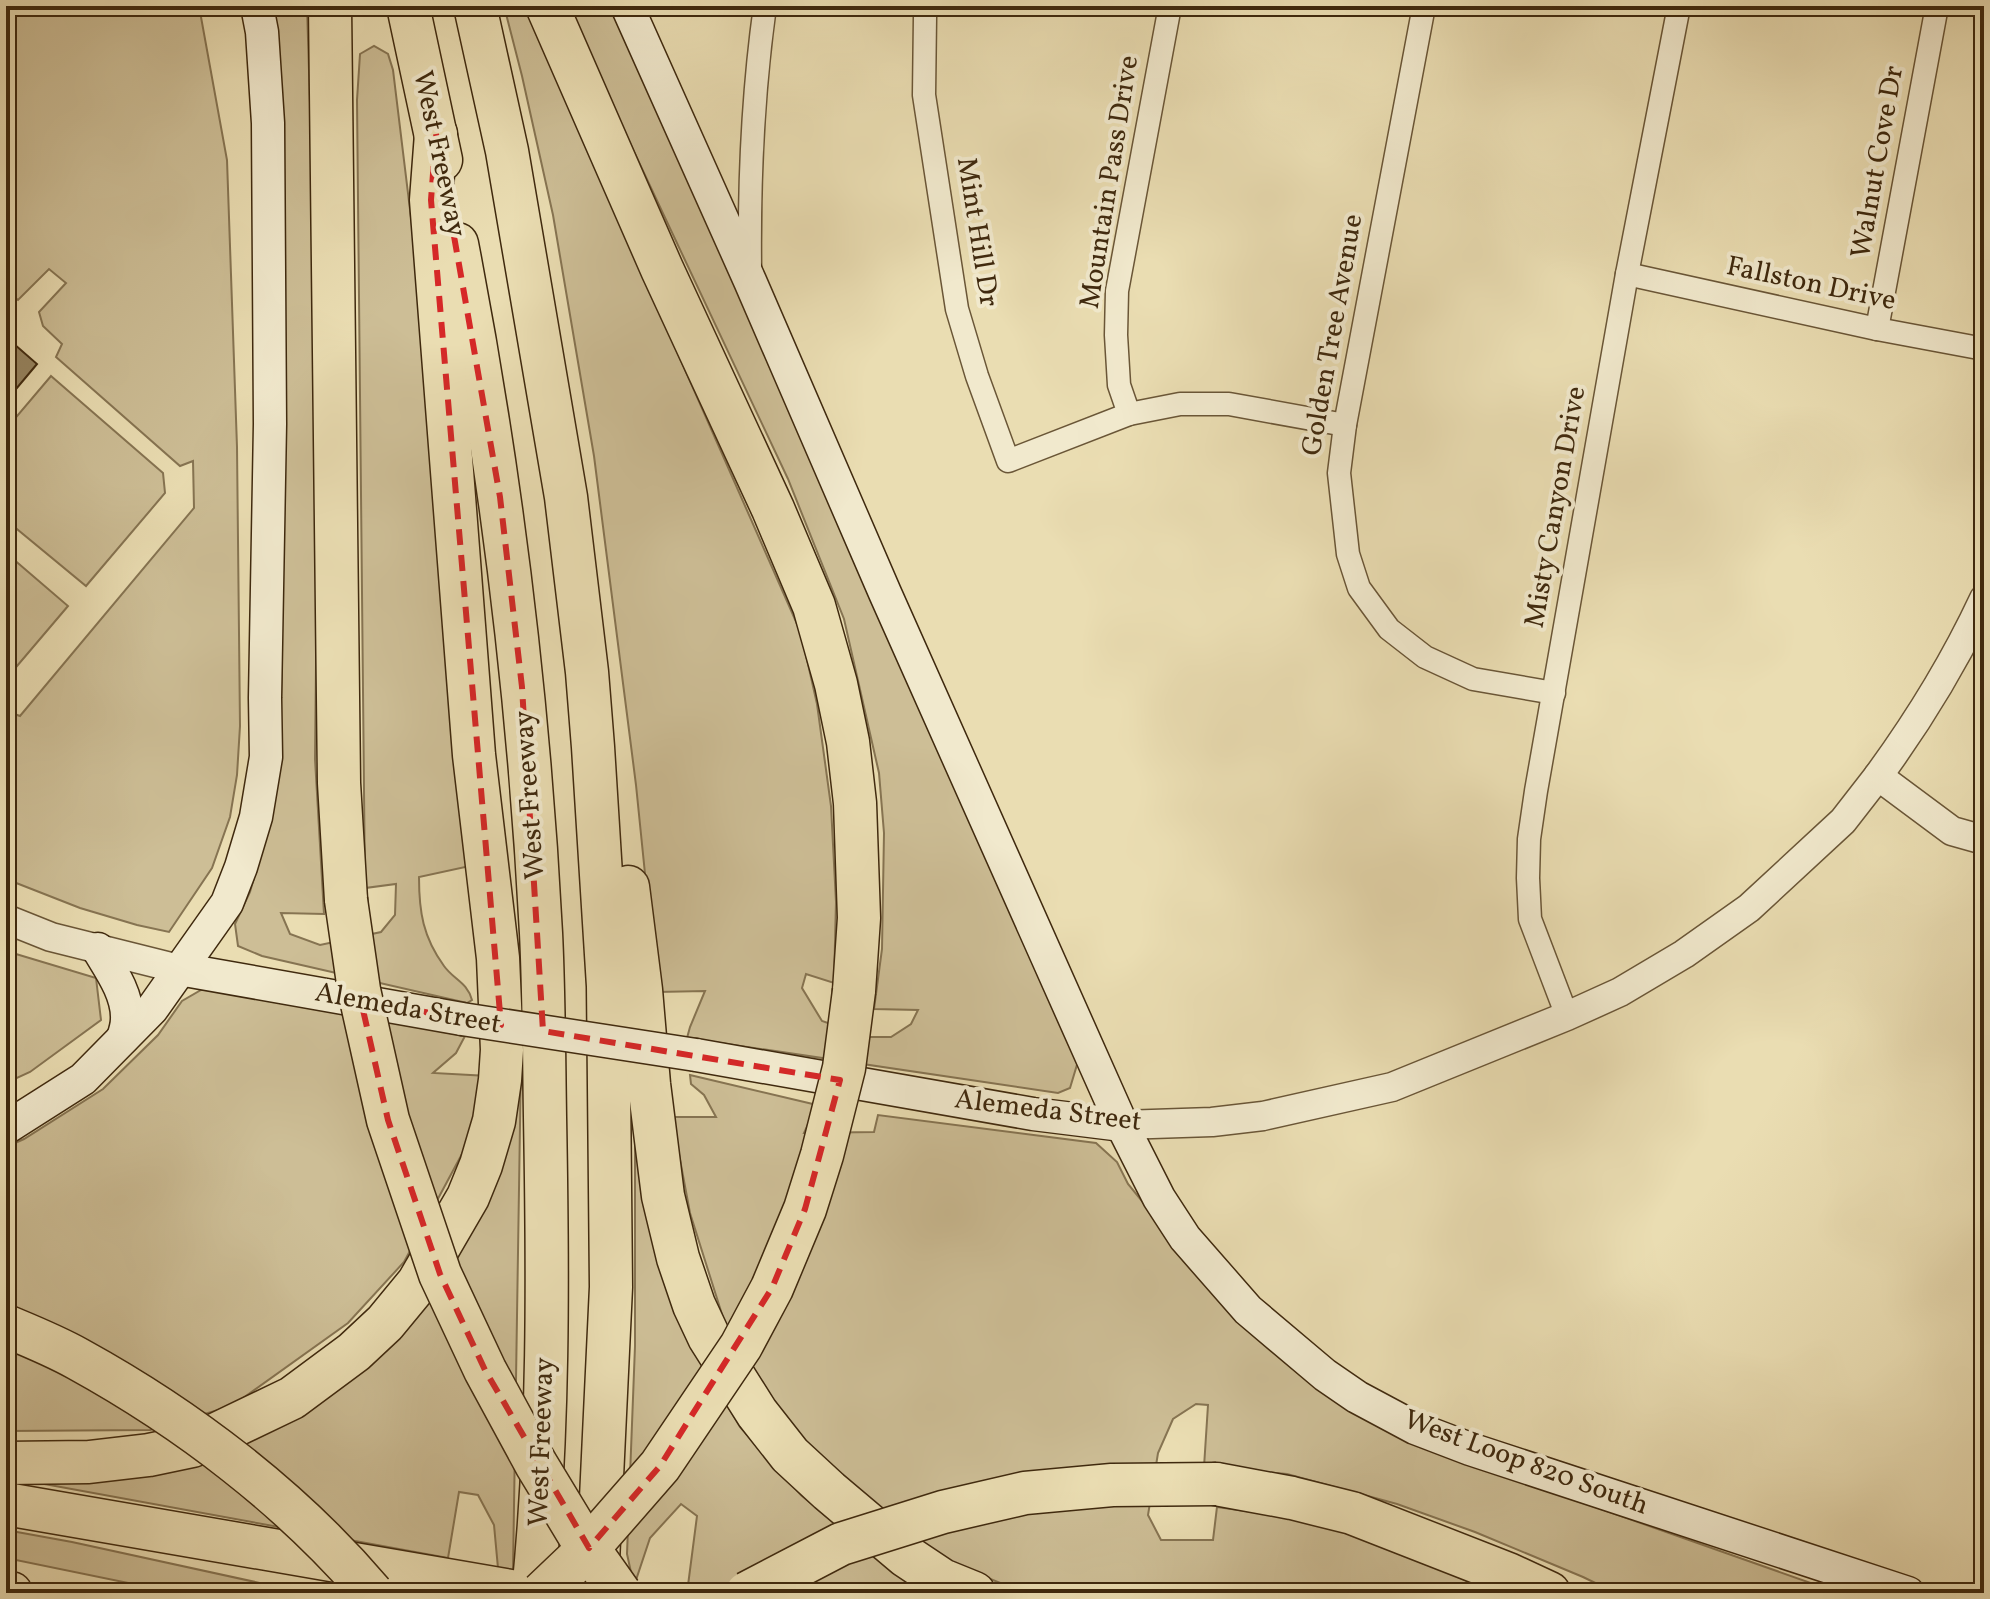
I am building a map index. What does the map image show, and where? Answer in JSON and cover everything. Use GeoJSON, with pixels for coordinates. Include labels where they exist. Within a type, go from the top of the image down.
{"type":"FeatureCollection","features":[{"type":"Feature","properties":{"kind":"highway"},"geometry":{"type":"LineString","coordinates":[[330,6],[339,783],[346,900],[359,990],[388,1120],[440,1274],[485,1370],[536,1464],[579,1535],[620,1593]]}},
{"type":"Feature","properties":{"kind":"highway","name":"West Freeway"},"geometry":{"type":"LineString","coordinates":[[408,6],[470,312],[500,497],[522,687],[541,935],[547,1230],[540,1522],[533,1593]]}},
{"type":"Feature","properties":{"kind":"highway"},"geometry":{"type":"LineString","coordinates":[[475,6],[507,151],[542,349],[566,497],[587,672],[608,1002],[611,1287],[597,1593]]}},
{"type":"Feature","properties":{"kind":"highway"},"geometry":{"type":"LineString","coordinates":[[542,1593],[584,1553],[660,1466],[741,1346],[772,1288],[805,1209],[844,1068],[859,918],[855,803],[848,742],[836,684],[814,606],[547,6]]}},
{"type":"Feature","properties":{"kind":"highway"},"geometry":{"type":"LineString","coordinates":[[6,1463],[89,1462],[192,1446],[292,1398],[354,1352],[385,1323],[418,1283],[468,1197],[481,1165],[494,1121],[502,1050],[498,958],[474,755],[431,200],[436,134]]}},
{"type":"Feature","properties":{"kind":"highway"},"geometry":{"type":"LineString","coordinates":[[587,672],[605,701],[663,1196],[678,1258],[694,1305],[709,1337],[746,1397],[790,1455],[906,1556],[942,1580],[974,1593]]}},
{"type":"Feature","properties":{"kind":"highway"},"geometry":{"type":"LineString","coordinates":[[6,1326],[76,1358],[166,1413],[235,1462],[321,1539],[372,1593]]}},
{"type":"Feature","properties":{"kind":"highway"},"geometry":{"type":"LineString","coordinates":[[747,1593],[841,1544],[970,1505],[1025,1493],[1112,1485],[1216,1484],[1352,1513],[1549,1593]]}},
{"type":"Feature","properties":{"kind":"highway"},"geometry":{"type":"LineString","coordinates":[[6,1504],[522,1593]]}},
{"type":"Feature","properties":{"kind":"main road"},"geometry":{"type":"LineString","coordinates":[[6,1128],[83,1079],[152,1009],[227,903],[256,817],[266,757],[270,424],[268,139],[262,32],[257,6]]}},
{"type":"Feature","properties":{"kind":"main road"},"geometry":{"type":"LineString","coordinates":[[627,6],[1122,1125]]}},
{"type":"Feature","properties":{"kind":"main road"},"geometry":{"type":"LineString","coordinates":[[98,949],[116,979],[125,1003],[127,1019],[123,1038]]}},
{"type":"Feature","properties":{"kind":"main road","name":"Alemeda Street"},"geometry":{"type":"LineString","coordinates":[[179,969],[1033,1114],[1122,1125]]}},
{"type":"Feature","properties":{"kind":"main road","name":"West Loop 820 South"},"geometry":{"type":"LineString","coordinates":[[1122,1125],[1159,1198],[1185,1238],[1248,1310],[1325,1375],[1357,1397],[1415,1428],[1470,1449],[1908,1593]]}},
{"type":"Feature","properties":{"kind":"street"},"geometry":{"type":"LineString","coordinates":[[750,281],[749,216],[757,59],[765,6]]}},
{"type":"Feature","properties":{"kind":"street","name":"Mint Hill Dr"},"geometry":{"type":"LineString","coordinates":[[926,6],[924,95],[957,309],[1008,461],[1129,414]]}},
{"type":"Feature","properties":{"kind":"street","name":"Mountain Pass Drive"},"geometry":{"type":"LineString","coordinates":[[1129,414],[1119,385],[1117,291],[1170,6]]}},
{"type":"Feature","properties":{"kind":"street","name":"Golden Tree Avenue"},"geometry":{"type":"LineString","coordinates":[[1424,6],[1345,425],[1339,473],[1348,554],[1359,588],[1389,629],[1425,657],[1473,679],[1554,693]]}},
{"type":"Feature","properties":{"kind":"street","name":"Misty Canyon Drive"},"geometry":{"type":"LineString","coordinates":[[1567,1016],[1530,919],[1529,839],[1627,274],[1679,6]]}},
{"type":"Feature","properties":{"kind":"street","name":"Walnut Cove Dr"},"geometry":{"type":"LineString","coordinates":[[1877,329],[1937,6]]}},
{"type":"Feature","properties":{"kind":"street","name":"Fallston Drive"},"geometry":{"type":"LineString","coordinates":[[1627,274],[1877,329],[1984,349]]}},
{"type":"Feature","properties":{"kind":"street"},"geometry":{"type":"LineString","coordinates":[[1129,414],[1180,404],[1229,404],[1345,425]]}},
{"type":"Feature","properties":{"kind":"street","name":"Alemeda Street"},"geometry":{"type":"LineString","coordinates":[[1122,1125],[1212,1122],[1263,1116],[1392,1087],[1620,992],[1684,954],[1749,908],[1843,821],[1900,746],[1963,645],[1984,599]]}},
{"type":"Feature","properties":{"kind":"street"},"geometry":{"type":"LineString","coordinates":[[1878,776],[1952,831],[1984,840]]}},
{"type":"Feature","properties":{"kind":"street","name":"Alemeda Street"},"geometry":{"type":"LineString","coordinates":[[6,919],[51,937],[179,969]]}},
{"type":"Feature","properties":{"kind":"highlighted area"},"geometry":{"type":"Polygon","coordinates":[[[436,134],[500,497],[522,687],[543,1031],[840,1080],[805,1209],[772,1288],[660,1466],[589,1548],[485,1370],[440,1274],[388,1120],[361,1001],[501,1025],[431,200],[436,134]]]}},
{"type":"Feature","properties":{"kind":"shaded area"},"geometry":{"type":"Polygon","coordinates":[[[6,6],[199,6],[227,160],[237,447],[240,726],[237,775],[230,817],[212,868],[169,932],[80,908],[6,879],[6,711],[20,716],[194,508],[193,461],[180,466],[56,357],[62,344],[43,326],[39,312],[66,283],[49,269],[18,300],[6,290],[6,6]]]}},
{"type":"Feature","properties":{"kind":"shaded area"},"geometry":{"type":"Polygon","coordinates":[[[266,6],[307,6],[314,233],[315,759],[324,914],[281,913],[290,934],[320,945],[381,932],[395,915],[396,884],[365,888],[357,100],[360,54],[374,46],[388,54],[393,70],[430,374],[470,866],[419,877],[420,902],[431,945],[444,966],[467,989],[472,1000],[467,1003],[262,956],[238,946],[235,924],[250,892],[272,813],[279,769],[282,667],[281,351],[266,6]]]}},
{"type":"Feature","properties":{"kind":"shaded area"},"geometry":{"type":"Polygon","coordinates":[[[504,6],[528,6],[801,633],[817,704],[831,806],[836,902],[834,983],[806,974],[802,988],[822,1021],[868,1037],[891,1037],[911,1024],[918,1010],[874,1009],[882,949],[884,833],[879,773],[844,619],[788,479],[568,6],[612,6],[1079,1058],[1070,1088],[1058,1093],[687,1038],[705,991],[657,992],[636,785],[594,456],[553,215],[504,6]]]}},
{"type":"Feature","properties":{"kind":"shaded area"},"geometry":{"type":"Polygon","coordinates":[[[51,376],[163,473],[165,493],[86,586],[6,520],[6,429],[51,376]]]}},
{"type":"Feature","properties":{"kind":"shaded area"},"geometry":{"type":"Polygon","coordinates":[[[12,558],[68,606],[6,679],[6,566],[12,558]]]}},
{"type":"Feature","properties":{"kind":"shaded area"},"geometry":{"type":"Polygon","coordinates":[[[6,951],[96,978],[101,1020],[30,1072],[6,1083],[6,951]]]}},
{"type":"Feature","properties":{"kind":"shaded area"},"geometry":{"type":"Polygon","coordinates":[[[201,990],[222,990],[465,1036],[456,1053],[433,1073],[488,1076],[470,1139],[404,1262],[348,1323],[232,1406],[150,1430],[6,1431],[6,1147],[103,1089],[158,1035],[182,1001],[201,990]]]}},
{"type":"Feature","properties":{"kind":"shaded area"},"geometry":{"type":"Polygon","coordinates":[[[521,1062],[513,1570],[498,1568],[494,1525],[478,1495],[459,1492],[448,1558],[6,1477],[349,1377],[521,1062]]]}},
{"type":"Feature","properties":{"kind":"shaded area"},"geometry":{"type":"Polygon","coordinates":[[[690,1075],[817,1105],[804,1133],[874,1132],[878,1115],[1096,1143],[1117,1162],[1128,1184],[1243,1325],[1567,1497],[1839,1593],[1616,1593],[1475,1532],[1397,1504],[1287,1474],[1204,1467],[1208,1405],[1196,1404],[1173,1419],[1158,1453],[1148,1515],[1161,1540],[1213,1540],[1217,1507],[1294,1518],[1379,1539],[1492,1593],[1025,1593],[968,1570],[924,1548],[811,1454],[764,1394],[726,1327],[690,1213],[672,1117],[716,1117],[704,1095],[691,1084],[690,1075]]]}},
{"type":"Feature","properties":{"kind":"shaded area"},"geometry":{"type":"Polygon","coordinates":[[[635,1097],[697,1354],[740,1427],[801,1495],[888,1568],[935,1593],[687,1593],[697,1516],[681,1504],[650,1538],[634,1586],[627,1554],[635,1346],[635,1097]]]}},
{"type":"Feature","properties":{"kind":"shaded area"},"geometry":{"type":"Polygon","coordinates":[[[6,1530],[306,1593],[177,1593],[6,1558],[6,1530]]]}},
{"type":"Feature","properties":{"kind":"building"},"geometry":{"type":"Polygon","coordinates":[[[6,337],[37,364],[6,401],[6,337]]]}}]}
